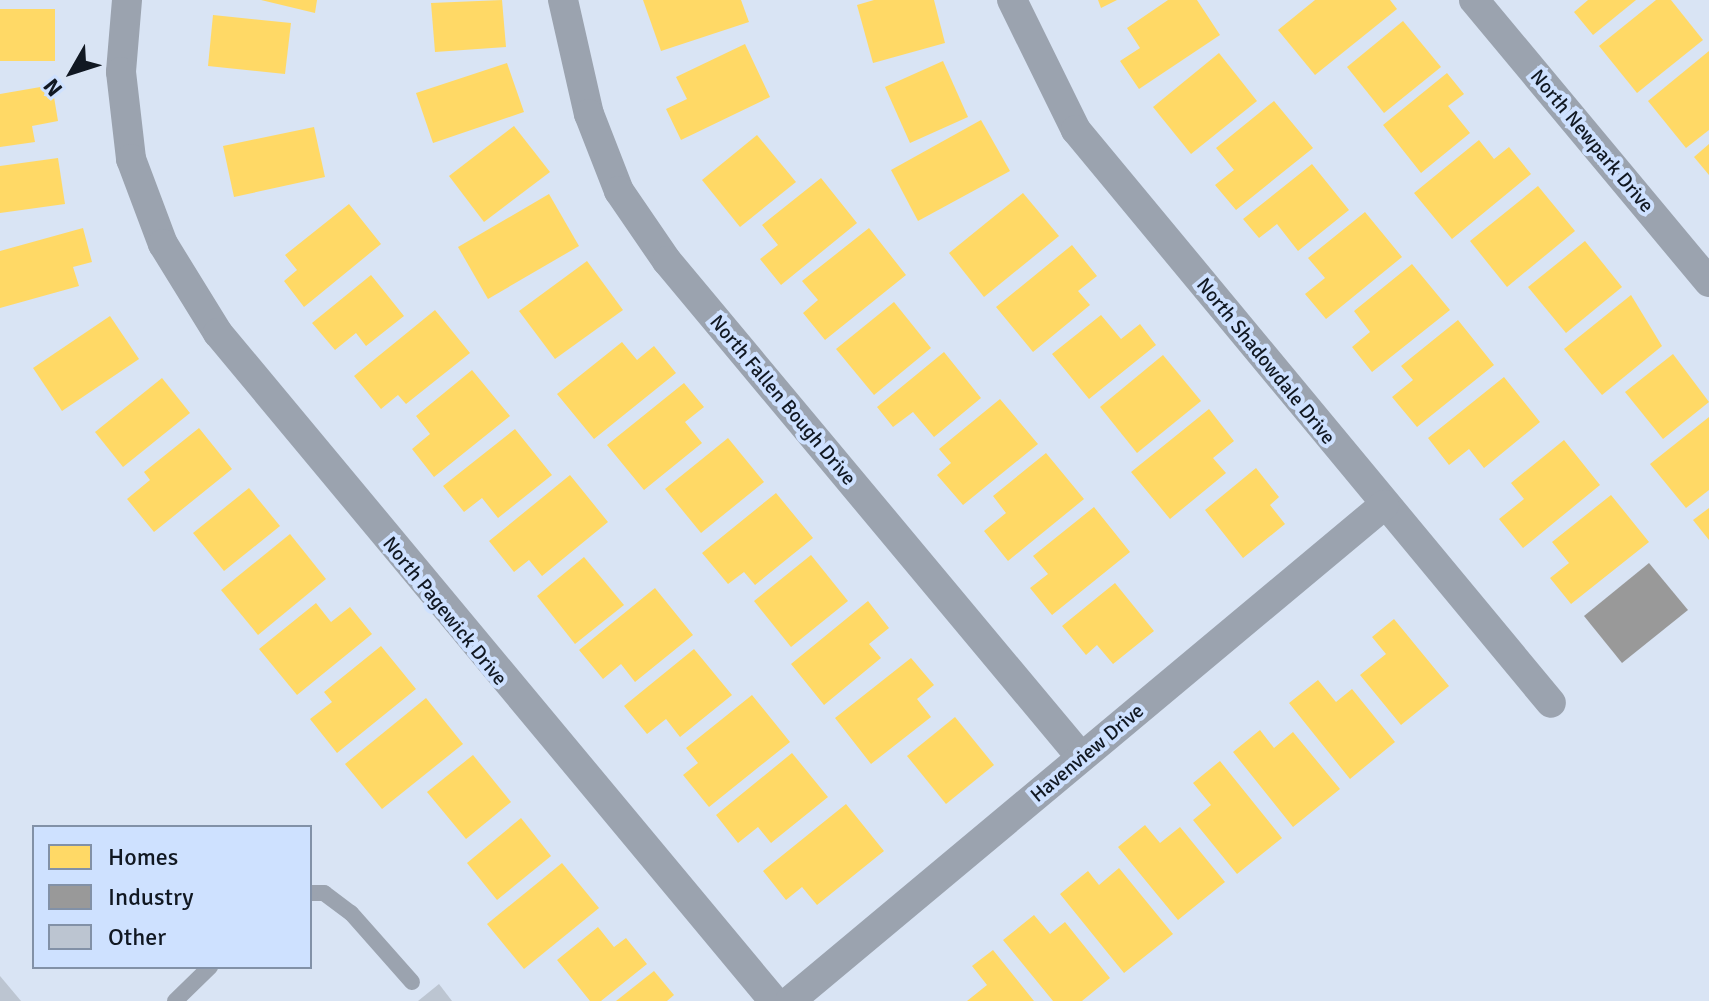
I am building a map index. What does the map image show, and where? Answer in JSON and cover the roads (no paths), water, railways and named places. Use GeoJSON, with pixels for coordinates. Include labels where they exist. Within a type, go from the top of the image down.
{"type":"FeatureCollection","features":[{"type":"Feature","properties":{"kind":"street","name":"North Pagewick Drive"},"geometry":{"type":"LineString","coordinates":[[127,0],[121,72],[131,159],[163,244],[218,333],[774,1001]]}},
{"type":"Feature","properties":{"kind":"street","name":"North Fallen Bough Drive"},"geometry":{"type":"LineString","coordinates":[[563,0],[589,114],[619,191],[667,261],[1081,757]]}},
{"type":"Feature","properties":{"kind":"street","name":"North Shadowdale Drive"},"geometry":{"type":"LineString","coordinates":[[1012,0],[1076,130],[1551,703]]}},
{"type":"Feature","properties":{"kind":"street","name":"North Newpark Drive"},"geometry":{"type":"LineString","coordinates":[[1474,0],[1709,282]]}},
{"type":"Feature","properties":{"kind":"street","name":"Havenview Drive"},"geometry":{"type":"LineString","coordinates":[[790,1001],[1384,505]]}},
{"type":"Feature","properties":{"kind":"lane"},"geometry":{"type":"LineString","coordinates":[[312,893],[324,893],[351,913],[412,982]]}},
{"type":"Feature","properties":{"kind":"lane"},"geometry":{"type":"LineString","coordinates":[[175,1001],[208,969]]}}]}
